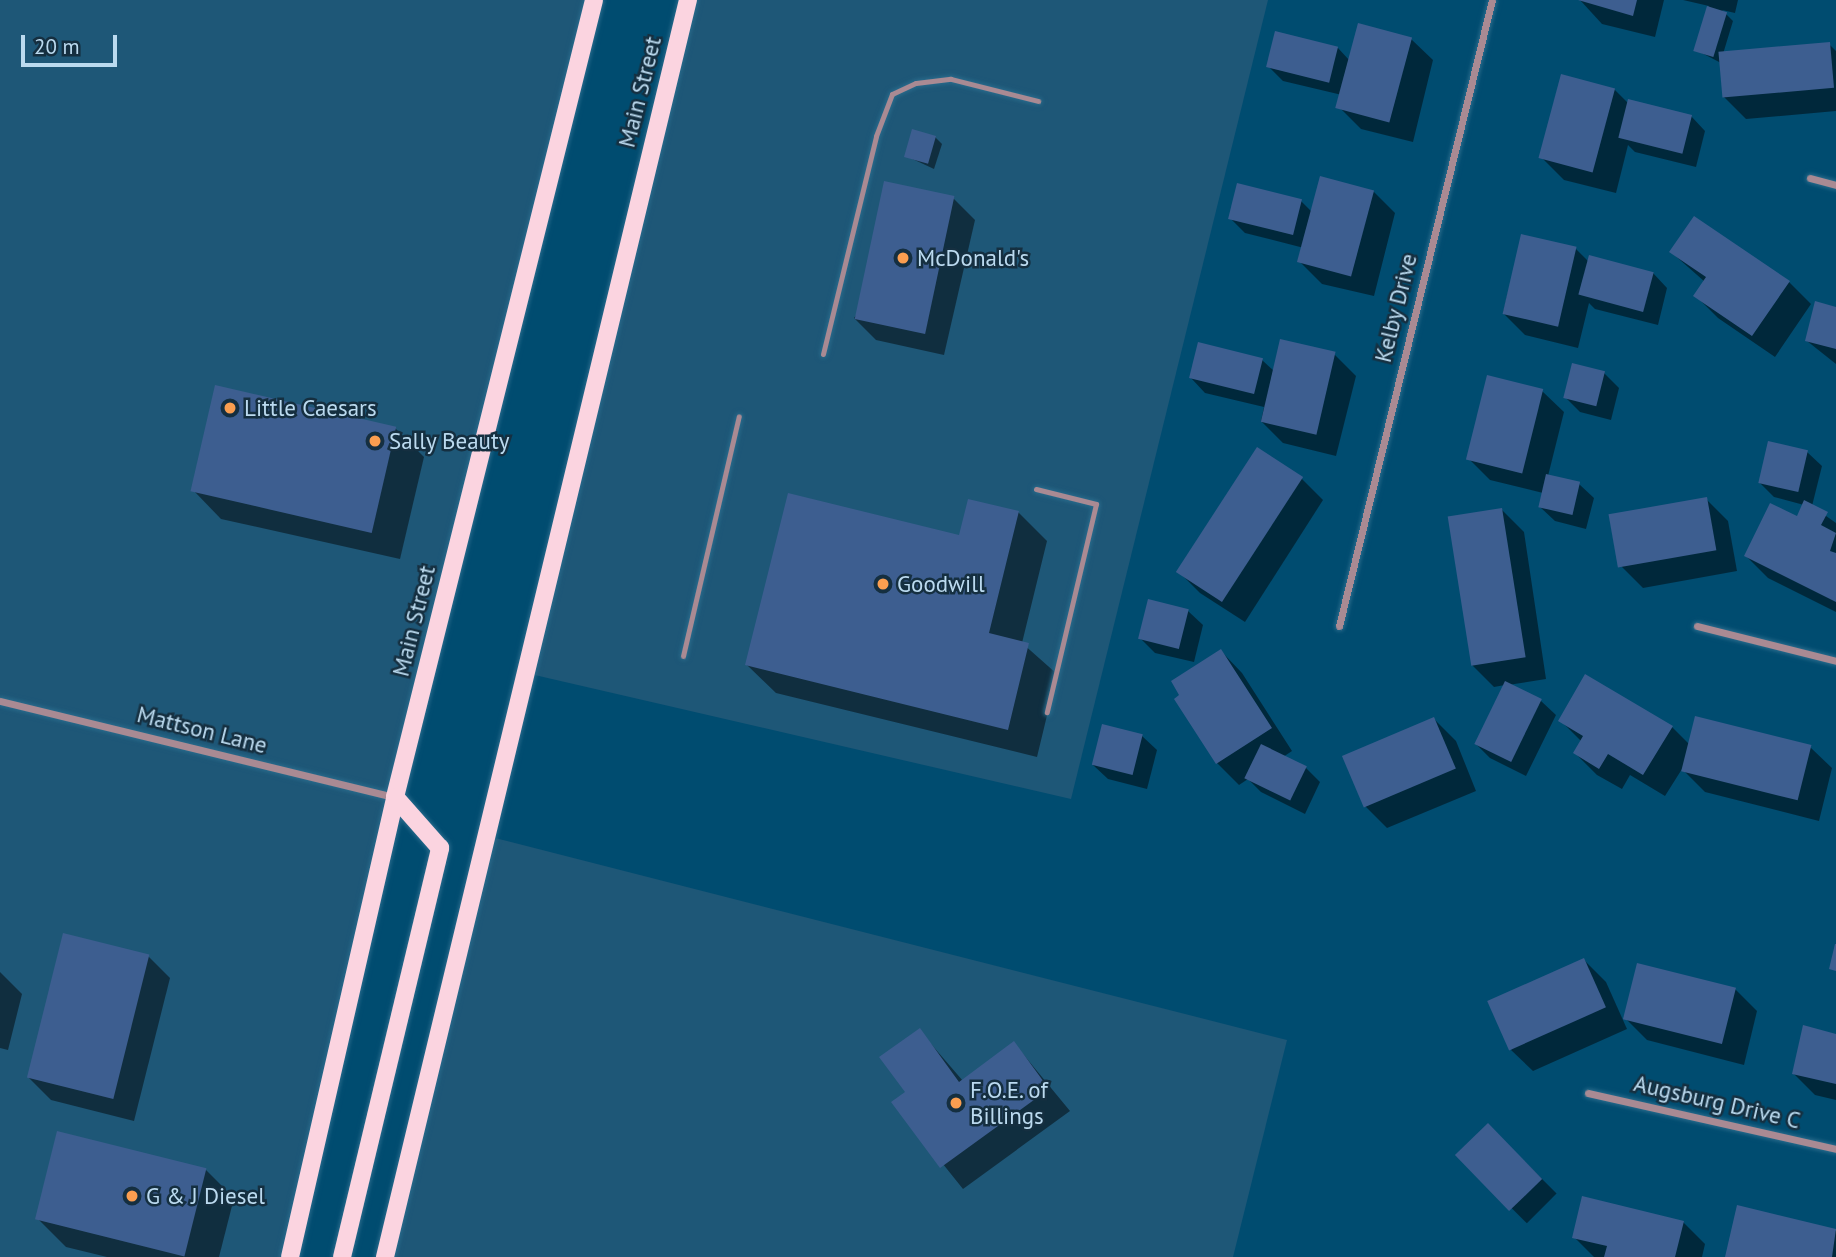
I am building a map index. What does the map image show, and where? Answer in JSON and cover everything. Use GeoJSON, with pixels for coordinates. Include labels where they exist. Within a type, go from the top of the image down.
{"type":"FeatureCollection","features":[{"type":"Feature","properties":{"kind":"main road","name":"Main Street"},"geometry":{"type":"LineString","coordinates":[[290,1257],[395,797],[594,0]]}},
{"type":"Feature","properties":{"kind":"main road","name":"Main Street"},"geometry":{"type":"LineString","coordinates":[[385,1257],[688,0]]}},
{"type":"Feature","properties":{"kind":"main road"},"geometry":{"type":"LineString","coordinates":[[342,1257],[440,848],[395,797]]}},
{"type":"Feature","properties":{"kind":"street","name":"Kelby Drive"},"geometry":{"type":"LineString","coordinates":[[1339,626],[1492,0]]}},
{"type":"Feature","properties":{"kind":"street"},"geometry":{"type":"LineString","coordinates":[[1810,178],[1836,185]]}},
{"type":"Feature","properties":{"kind":"street"},"geometry":{"type":"LineString","coordinates":[[1697,626],[1836,661]]}},
{"type":"Feature","properties":{"kind":"street","name":"Mattson Lane"},"geometry":{"type":"LineString","coordinates":[[0,701],[395,797]]}},
{"type":"Feature","properties":{"kind":"street","name":"Augsburg Drive C"},"geometry":{"type":"LineString","coordinates":[[1588,1093],[1836,1149]]}},
{"type":"Feature","properties":{"kind":"lane"},"geometry":{"type":"LineString","coordinates":[[823,354],[876,136],[892,94],[916,83],[951,79],[1038,101]]}},
{"type":"Feature","properties":{"kind":"lane"},"geometry":{"type":"LineString","coordinates":[[682,656],[739,416]]}},
{"type":"Feature","properties":{"kind":"lane"},"geometry":{"type":"LineString","coordinates":[[1036,489],[1096,504],[1047,712]]}},
{"type":"Feature","properties":{"kind":"shaded area"},"geometry":{"type":"Polygon","coordinates":[[[0,0],[591,0],[290,1257],[0,1257],[0,0]]]}},
{"type":"Feature","properties":{"kind":"shaded area"},"geometry":{"type":"Polygon","coordinates":[[[688,0],[1268,0],[1071,799],[526,673],[688,0]]]}},
{"type":"Feature","properties":{"kind":"shaded area"},"geometry":{"type":"Polygon","coordinates":[[[487,836],[1287,1040],[1233,1257],[385,1257],[487,836]]]}},
{"type":"Feature","properties":{"kind":"building"},"geometry":{"type":"Polygon","coordinates":[[[1578,0],[1637,0],[1633,16],[1578,0]]]}},
{"type":"Feature","properties":{"kind":"building"},"geometry":{"type":"Polygon","coordinates":[[[1707,6],[1727,12],[1713,57],[1693,51],[1707,6]]]}},
{"type":"Feature","properties":{"kind":"building"},"geometry":{"type":"Polygon","coordinates":[[[1358,23],[1412,37],[1389,122],[1335,108],[1358,23]]]}},
{"type":"Feature","properties":{"kind":"building"},"geometry":{"type":"Polygon","coordinates":[[[1275,31],[1338,47],[1329,83],[1266,67],[1275,31]]]}},
{"type":"Feature","properties":{"kind":"building"},"geometry":{"type":"Polygon","coordinates":[[[1830,42],[1834,88],[1722,98],[1718,52],[1830,42]]]}},
{"type":"Feature","properties":{"kind":"building"},"geometry":{"type":"Polygon","coordinates":[[[1561,74],[1615,88],[1593,173],[1538,158],[1561,74]]]}},
{"type":"Feature","properties":{"kind":"building"},"geometry":{"type":"Polygon","coordinates":[[[1628,99],[1692,115],[1682,154],[1618,138],[1628,99]]]}},
{"type":"Feature","properties":{"kind":"building"},"geometry":{"type":"Polygon","coordinates":[[[912,129],[936,136],[928,164],[904,157],[912,129]]]}},
{"type":"Feature","properties":{"kind":"building"},"geometry":{"type":"Polygon","coordinates":[[[1320,176],[1374,190],[1351,276],[1297,262],[1320,176]]]}},
{"type":"Feature","properties":{"kind":"building","name":"McDonald's"},"geometry":{"type":"Polygon","coordinates":[[[884,181],[954,196],[925,334],[855,319],[884,181]]]}},
{"type":"Feature","properties":{"kind":"building"},"geometry":{"type":"Polygon","coordinates":[[[1237,183],[1302,199],[1293,235],[1228,219],[1237,183]]]}},
{"type":"Feature","properties":{"kind":"building"},"geometry":{"type":"Polygon","coordinates":[[[1694,216],[1790,281],[1752,336],[1693,296],[1706,277],[1669,252],[1694,216]]]}},
{"type":"Feature","properties":{"kind":"building"},"geometry":{"type":"Polygon","coordinates":[[[1521,234],[1577,247],[1558,327],[1503,314],[1521,234]]]}},
{"type":"Feature","properties":{"kind":"building"},"geometry":{"type":"Polygon","coordinates":[[[1589,255],[1654,272],[1643,312],[1578,295],[1589,255]]]}},
{"type":"Feature","properties":{"kind":"building"},"geometry":{"type":"Polygon","coordinates":[[[1815,301],[1836,307],[1836,349],[1805,341],[1815,301]]]}},
{"type":"Feature","properties":{"kind":"building"},"geometry":{"type":"Polygon","coordinates":[[[1280,339],[1336,352],[1316,435],[1261,422],[1280,339]]]}},
{"type":"Feature","properties":{"kind":"building"},"geometry":{"type":"Polygon","coordinates":[[[1198,342],[1263,358],[1254,394],[1189,378],[1198,342]]]}},
{"type":"Feature","properties":{"kind":"building"},"geometry":{"type":"Polygon","coordinates":[[[1572,363],[1605,371],[1596,406],[1563,398],[1572,363]]]}},
{"type":"Feature","properties":{"kind":"building"},"geometry":{"type":"Polygon","coordinates":[[[1487,375],[1543,389],[1522,473],[1466,459],[1487,375]]]}},
{"type":"Feature","properties":{"kind":"building"},"geometry":{"type":"Polygon","coordinates":[[[215,385],[396,427],[372,533],[190,491],[215,385]]]}},
{"type":"Feature","properties":{"kind":"building"},"geometry":{"type":"Polygon","coordinates":[[[1768,441],[1808,450],[1798,492],[1758,483],[1768,441]]]}},
{"type":"Feature","properties":{"kind":"building"},"geometry":{"type":"Polygon","coordinates":[[[1257,447],[1303,477],[1222,602],[1176,572],[1257,447]]]}},
{"type":"Feature","properties":{"kind":"building"},"geometry":{"type":"Polygon","coordinates":[[[1546,474],[1580,482],[1572,515],[1538,507],[1546,474]]]}},
{"type":"Feature","properties":{"kind":"building","name":"Goodwill"},"geometry":{"type":"Polygon","coordinates":[[[788,493],[959,535],[968,499],[1019,511],[989,633],[1029,643],[1008,730],[745,665],[788,493]]]}},
{"type":"Feature","properties":{"kind":"building"},"geometry":{"type":"Polygon","coordinates":[[[1707,497],[1716,550],[1618,568],[1609,514],[1707,497]]]}},
{"type":"Feature","properties":{"kind":"building"},"geometry":{"type":"Polygon","coordinates":[[[1804,500],[1828,512],[1821,525],[1836,533],[1830,551],[1836,553],[1836,602],[1744,556],[1770,503],[1797,516],[1804,500]]]}},
{"type":"Feature","properties":{"kind":"building"},"geometry":{"type":"Polygon","coordinates":[[[1502,508],[1526,657],[1471,666],[1448,517],[1502,508]]]}},
{"type":"Feature","properties":{"kind":"building"},"geometry":{"type":"Polygon","coordinates":[[[1148,599],[1189,609],[1179,649],[1138,639],[1148,599]]]}},
{"type":"Feature","properties":{"kind":"building"},"geometry":{"type":"Polygon","coordinates":[[[1221,649],[1272,728],[1216,764],[1174,699],[1179,695],[1171,681],[1221,649]]]}},
{"type":"Feature","properties":{"kind":"building"},"geometry":{"type":"Polygon","coordinates":[[[1585,674],[1673,726],[1643,775],[1608,754],[1599,769],[1573,753],[1583,736],[1558,721],[1585,674]]]}},
{"type":"Feature","properties":{"kind":"building"},"geometry":{"type":"Polygon","coordinates":[[[1505,681],[1542,699],[1511,762],[1474,744],[1505,681]]]}},
{"type":"Feature","properties":{"kind":"building"},"geometry":{"type":"Polygon","coordinates":[[[1695,716],[1811,745],[1798,800],[1681,771],[1695,716]]]}},
{"type":"Feature","properties":{"kind":"building"},"geometry":{"type":"Polygon","coordinates":[[[1434,717],[1456,769],[1364,808],[1342,756],[1434,717]]]}},
{"type":"Feature","properties":{"kind":"building"},"geometry":{"type":"Polygon","coordinates":[[[1102,724],[1143,734],[1133,775],[1092,765],[1102,724]]]}},
{"type":"Feature","properties":{"kind":"building"},"geometry":{"type":"Polygon","coordinates":[[[1261,744],[1307,766],[1290,801],[1244,778],[1261,744]]]}},
{"type":"Feature","properties":{"kind":"building"},"geometry":{"type":"Polygon","coordinates":[[[63,933],[149,955],[113,1099],[27,1078],[63,933]]]}},
{"type":"Feature","properties":{"kind":"building"},"geometry":{"type":"Polygon","coordinates":[[[1836,944],[1836,971],[1829,969],[1836,944]]]}},
{"type":"Feature","properties":{"kind":"building"},"geometry":{"type":"Polygon","coordinates":[[[1584,958],[1606,1007],[1509,1050],[1487,1001],[1584,958]]]}},
{"type":"Feature","properties":{"kind":"building"},"geometry":{"type":"Polygon","coordinates":[[[1637,963],[1736,988],[1722,1044],[1623,1019],[1637,963]]]}},
{"type":"Feature","properties":{"kind":"building"},"geometry":{"type":"Polygon","coordinates":[[[1803,1025],[1836,1034],[1836,1084],[1792,1074],[1803,1025]]]}},
{"type":"Feature","properties":{"kind":"building"},"geometry":{"type":"Polygon","coordinates":[[[920,1028],[959,1082],[1014,1041],[1049,1089],[940,1168],[891,1102],[905,1092],[879,1057],[920,1028]]]}},
{"type":"Feature","properties":{"kind":"building"},"geometry":{"type":"Polygon","coordinates":[[[1488,1123],[1542,1179],[1509,1211],[1455,1155],[1488,1123]]]}},
{"type":"Feature","properties":{"kind":"building"},"geometry":{"type":"Polygon","coordinates":[[[57,1131],[206,1168],[184,1257],[35,1219],[57,1131]]]}},
{"type":"Feature","properties":{"kind":"building"},"geometry":{"type":"Polygon","coordinates":[[[1582,1196],[1684,1221],[1675,1257],[1604,1257],[1607,1246],[1572,1238],[1582,1196]]]}},
{"type":"Feature","properties":{"kind":"building"},"geometry":{"type":"Polygon","coordinates":[[[1737,1205],[1836,1229],[1832,1257],[1725,1257],[1737,1205]]]}},
{"type":"Feature","properties":{"kind":"place","name":"McDonald's"},"geometry":{"type":"Point","coordinates":[903,258]}},
{"type":"Feature","properties":{"kind":"place","name":"Little Caesars"},"geometry":{"type":"Point","coordinates":[230,408]}},
{"type":"Feature","properties":{"kind":"place","name":"Sally Beauty"},"geometry":{"type":"Point","coordinates":[375,441]}},
{"type":"Feature","properties":{"kind":"place","name":"Goodwill"},"geometry":{"type":"Point","coordinates":[883,584]}},
{"type":"Feature","properties":{"kind":"place","name":"F.O.E. of Billings"},"geometry":{"type":"Point","coordinates":[956,1103]}},
{"type":"Feature","properties":{"kind":"place","name":"G & J Diesel"},"geometry":{"type":"Point","coordinates":[132,1196]}}]}
